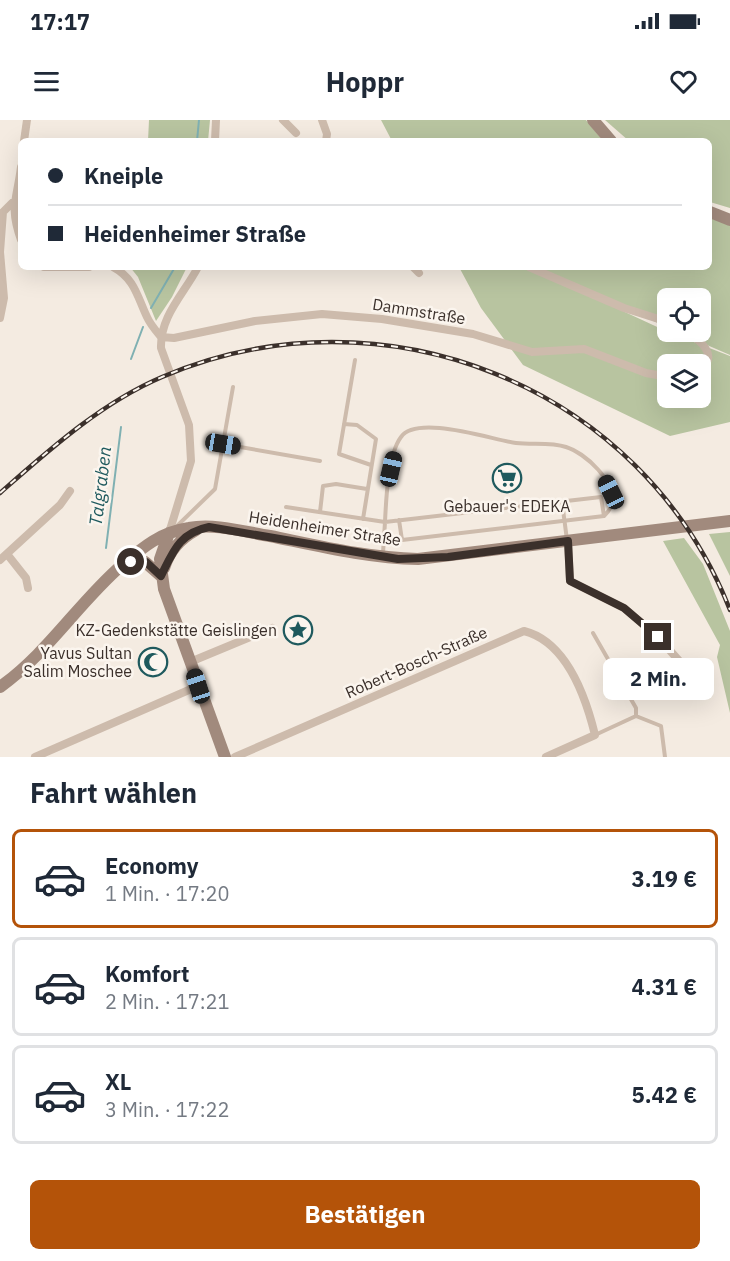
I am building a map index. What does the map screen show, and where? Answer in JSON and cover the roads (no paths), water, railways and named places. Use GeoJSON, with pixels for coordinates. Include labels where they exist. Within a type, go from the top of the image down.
{"type":"FeatureCollection","features":[{"type":"Feature","properties":{"kind":"main road"},"geometry":{"type":"LineString","coordinates":[[593,120],[608,138]]}},
{"type":"Feature","properties":{"kind":"main road"},"geometry":{"type":"LineString","coordinates":[[712,213],[730,220]]}},
{"type":"Feature","properties":{"kind":"main road","name":"Heidenheimer Straße"},"geometry":{"type":"LineString","coordinates":[[1,683],[38,653],[113,573],[146,545],[169,533],[186,528],[203,528],[382,557],[448,557],[730,521]]}},
{"type":"Feature","properties":{"kind":"main road"},"geometry":{"type":"LineString","coordinates":[[161,576],[171,552],[182,538],[203,528]]}},
{"type":"Feature","properties":{"kind":"main road"},"geometry":{"type":"LineString","coordinates":[[169,533],[160,559],[161,576],[225,757]]}},
{"type":"Feature","properties":{"kind":"main road"},"geometry":{"type":"LineString","coordinates":[[113,573],[131,562],[146,562],[161,576]]}},
{"type":"Feature","properties":{"kind":"street"},"geometry":{"type":"LineString","coordinates":[[24,138],[27,120]]}},
{"type":"Feature","properties":{"kind":"street"},"geometry":{"type":"LineString","coordinates":[[215,138],[216,120]]}},
{"type":"Feature","properties":{"kind":"street"},"geometry":{"type":"LineString","coordinates":[[283,120],[296,133]]}},
{"type":"Feature","properties":{"kind":"street"},"geometry":{"type":"LineString","coordinates":[[322,120],[326,138]]}},
{"type":"Feature","properties":{"kind":"street"},"geometry":{"type":"LineString","coordinates":[[0,318],[4,298],[0,252],[3,212],[12,203],[18,190]]}},
{"type":"Feature","properties":{"kind":"street"},"geometry":{"type":"LineString","coordinates":[[12,203],[18,228]]}},
{"type":"Feature","properties":{"kind":"street"},"geometry":{"type":"LineString","coordinates":[[118,270],[124,273],[136,288],[147,318],[161,337]]}},
{"type":"Feature","properties":{"kind":"street"},"geometry":{"type":"LineString","coordinates":[[169,533],[191,460],[189,426],[161,348],[161,337],[171,306],[187,288],[196,270]]}},
{"type":"Feature","properties":{"kind":"street"},"geometry":{"type":"LineString","coordinates":[[536,270],[624,308],[657,318]]}},
{"type":"Feature","properties":{"kind":"street","name":"Dammstraße"},"geometry":{"type":"LineString","coordinates":[[161,337],[174,338],[255,321],[322,314],[382,320],[473,334],[532,352],[584,349],[646,373],[657,375]]}},
{"type":"Feature","properties":{"kind":"street"},"geometry":{"type":"LineString","coordinates":[[28,588],[26,578],[4,557],[60,505],[70,491]]}},
{"type":"Feature","properties":{"kind":"street"},"geometry":{"type":"LineString","coordinates":[[568,541],[570,581],[624,608],[658,637],[689,672]]}},
{"type":"Feature","properties":{"kind":"street"},"geometry":{"type":"LineString","coordinates":[[190,663],[272,628]]}},
{"type":"Feature","properties":{"kind":"street","name":"Robert-Bosch-Straße"},"geometry":{"type":"LineString","coordinates":[[235,757],[524,631],[550,645],[575,677],[595,735]]}},
{"type":"Feature","properties":{"kind":"street"},"geometry":{"type":"LineString","coordinates":[[36,757],[198,686]]}},
{"type":"Feature","properties":{"kind":"street"},"geometry":{"type":"LineString","coordinates":[[546,757],[595,735]]}},
{"type":"Feature","properties":{"kind":"lane"},"geometry":{"type":"LineString","coordinates":[[355,360],[339,454],[370,465]]}},
{"type":"Feature","properties":{"kind":"lane"},"geometry":{"type":"LineString","coordinates":[[169,533],[197,509],[215,489],[233,387]]}},
{"type":"Feature","properties":{"kind":"lane"},"geometry":{"type":"LineString","coordinates":[[344,424],[357,425],[376,439],[363,519]]}},
{"type":"Feature","properties":{"kind":"lane"},"geometry":{"type":"LineString","coordinates":[[382,557],[391,469],[401,437],[407,431],[431,428],[458,430],[492,440],[568,447],[605,478],[611,492],[612,505],[604,516],[565,522],[402,540],[399,520]]}},
{"type":"Feature","properties":{"kind":"lane"},"geometry":{"type":"LineString","coordinates":[[223,444],[320,461]]}},
{"type":"Feature","properties":{"kind":"lane"},"geometry":{"type":"LineString","coordinates":[[320,512],[324,486],[336,484],[367,489]]}},
{"type":"Feature","properties":{"kind":"lane"},"geometry":{"type":"LineString","coordinates":[[285,507],[385,522],[601,497],[604,516]]}},
{"type":"Feature","properties":{"kind":"lane"},"geometry":{"type":"LineString","coordinates":[[562,502],[568,541]]}},
{"type":"Feature","properties":{"kind":"lane"},"geometry":{"type":"LineString","coordinates":[[593,633],[636,708],[636,716]]}},
{"type":"Feature","properties":{"kind":"lane"},"geometry":{"type":"LineString","coordinates":[[595,735],[636,716],[661,726],[665,757]]}},
{"type":"Feature","properties":{"kind":"waterway","name":"Talgraben"},"geometry":{"type":"LineString","coordinates":[[197,138],[199,120]]}},
{"type":"Feature","properties":{"kind":"waterway","name":"Talgraben"},"geometry":{"type":"LineString","coordinates":[[151,308],[173,270]]}},
{"type":"Feature","properties":{"kind":"waterway","name":"Talgraben"},"geometry":{"type":"LineString","coordinates":[[131,359],[143,327]]}},
{"type":"Feature","properties":{"kind":"waterway","name":"Talgraben"},"geometry":{"type":"LineString","coordinates":[[106,548],[121,427]]}},
{"type":"Feature","properties":{"kind":"railway"},"geometry":{"type":"LineString","coordinates":[[0,493],[76,429],[118,400],[162,377],[246,351],[331,342],[415,350],[496,374],[570,413],[635,465],[689,532],[730,610]]}},
{"type":"Feature","properties":{"kind":"place","name":"Gebauer's EDEKA"},"geometry":{"type":"Point","coordinates":[507,478]}},
{"type":"Feature","properties":{"kind":"place","name":"KZ-Gedenkstätte Geislingen"},"geometry":{"type":"Point","coordinates":[298,630]}},
{"type":"Feature","properties":{"kind":"place","name":"Yavus Sultan Salim Moschee"},"geometry":{"type":"Point","coordinates":[153,662]}}]}
